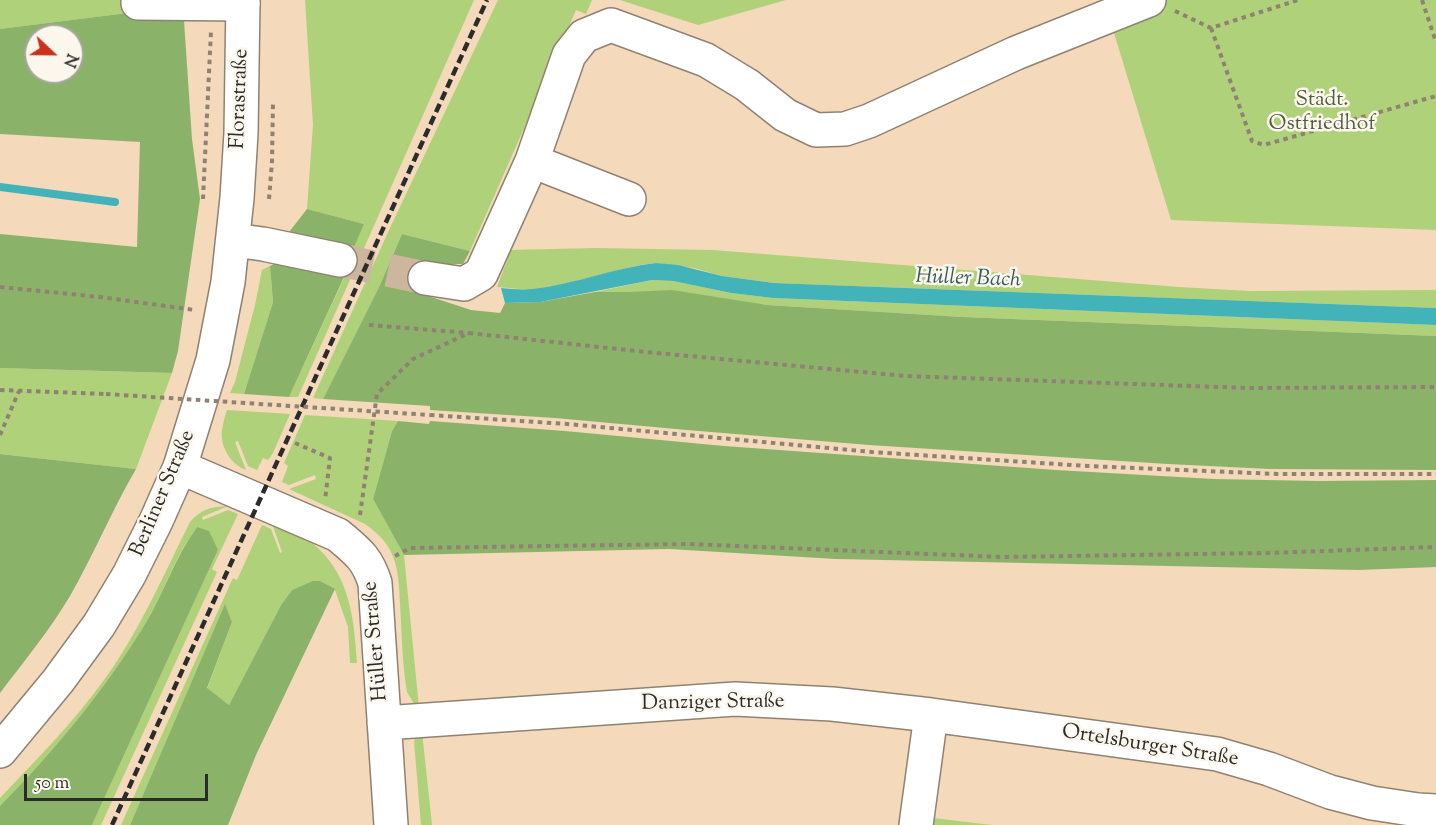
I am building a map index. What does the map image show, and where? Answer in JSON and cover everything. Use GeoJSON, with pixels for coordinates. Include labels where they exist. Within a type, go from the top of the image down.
{"type":"FeatureCollection","features":[{"type":"Feature","properties":{"kind":"street"},"geometry":{"type":"LineString","coordinates":[[138,3],[233,3]]}},
{"type":"Feature","properties":{"kind":"street","name":"Florastraße"},"geometry":{"type":"LineString","coordinates":[[233,3],[241,133],[237,198]]}},
{"type":"Feature","properties":{"kind":"street"},"geometry":{"type":"LineString","coordinates":[[425,278],[464,284],[481,274],[532,161],[569,55],[584,36],[611,26],[706,60],[747,85],[785,115],[816,130],[845,129],[869,121],[1016,53],[1160,4]]}},
{"type":"Feature","properties":{"kind":"street"},"geometry":{"type":"LineString","coordinates":[[532,161],[629,199]]}},
{"type":"Feature","properties":{"kind":"street","name":"Berliner Straße"},"geometry":{"type":"LineString","coordinates":[[0,751],[58,681],[99,625],[129,575],[180,467],[213,360],[222,317],[237,198]]}},
{"type":"Feature","properties":{"kind":"street"},"geometry":{"type":"LineString","coordinates":[[233,240],[340,260]]}},
{"type":"Feature","properties":{"kind":"street","name":"Hüller Straße"},"geometry":{"type":"LineString","coordinates":[[180,467],[338,536],[364,560],[375,583],[391,825]]}},
{"type":"Feature","properties":{"kind":"street","name":"Danziger Straße"},"geometry":{"type":"LineString","coordinates":[[384,723],[735,699],[832,704],[931,715]]}},
{"type":"Feature","properties":{"kind":"street"},"geometry":{"type":"LineString","coordinates":[[915,825],[931,715]]}},
{"type":"Feature","properties":{"kind":"street","name":"Ortelsburger Straße"},"geometry":{"type":"LineString","coordinates":[[931,715],[1217,754],[1269,769],[1330,792],[1372,803],[1436,811]]}},
{"type":"Feature","properties":{"kind":"path"},"geometry":{"type":"LineString","coordinates":[[1160,4],[1211,28],[1298,0]]}},
{"type":"Feature","properties":{"kind":"path"},"geometry":{"type":"LineString","coordinates":[[1422,0],[1436,42]]}},
{"type":"Feature","properties":{"kind":"path"},"geometry":{"type":"LineString","coordinates":[[203,199],[233,3]]}},
{"type":"Feature","properties":{"kind":"path"},"geometry":{"type":"LineString","coordinates":[[1211,28],[1251,141],[1264,145],[1436,96]]}},
{"type":"Feature","properties":{"kind":"path"},"geometry":{"type":"LineString","coordinates":[[0,287],[191,309],[222,317]]}},
{"type":"Feature","properties":{"kind":"path"},"geometry":{"type":"LineString","coordinates":[[369,325],[906,376],[1248,388],[1436,387]]}},
{"type":"Feature","properties":{"kind":"path"},"geometry":{"type":"LineString","coordinates":[[469,333],[413,359],[377,394],[359,517],[364,560],[410,548],[689,544],[1002,557],[1266,553],[1436,547]]}},
{"type":"Feature","properties":{"kind":"path"},"geometry":{"type":"LineString","coordinates":[[0,390],[106,394],[567,424],[872,452],[1087,466],[1277,474],[1436,474]]}},
{"type":"Feature","properties":{"kind":"path"},"geometry":{"type":"LineString","coordinates":[[0,435],[19,391]]}},
{"type":"Feature","properties":{"kind":"path"},"geometry":{"type":"LineString","coordinates":[[295,444],[330,458],[325,500],[314,525]]}},
{"type":"Feature","properties":{"kind":"green space"},"geometry":{"type":"Polygon","coordinates":[[[0,0],[184,0],[183,6],[24,24],[24,26],[0,29],[0,0]]]}},
{"type":"Feature","properties":{"kind":"green space"},"geometry":{"type":"Polygon","coordinates":[[[305,0],[474,0],[298,397],[289,397],[344,278],[333,275],[347,245],[364,224],[307,209],[313,125],[305,0]]]}},
{"type":"Feature","properties":{"kind":"green space"},"geometry":{"type":"Polygon","coordinates":[[[498,0],[592,0],[586,14],[576,10],[470,251],[402,234],[380,285],[323,399],[313,398],[389,230],[498,0]]]}},
{"type":"Feature","properties":{"kind":"green space"},"geometry":{"type":"Polygon","coordinates":[[[620,0],[786,0],[698,25],[620,0]]]}},
{"type":"Feature","properties":{"kind":"green space","name":"Städt. Ostfriedhof"},"geometry":{"type":"Polygon","coordinates":[[[1104,0],[1436,0],[1436,230],[1171,220],[1104,0]]]}},
{"type":"Feature","properties":{"kind":"green space"},"geometry":{"type":"Polygon","coordinates":[[[183,6],[192,139],[200,199],[178,351],[172,373],[0,368],[0,234],[137,247],[140,142],[0,134],[0,29],[24,26],[24,84],[84,84],[84,24],[40,24],[183,6]]]}},
{"type":"Feature","properties":{"kind":"green space"},"geometry":{"type":"Polygon","coordinates":[[[307,209],[364,224],[354,247],[286,236],[307,209]]]}},
{"type":"Feature","properties":{"kind":"green space"},"geometry":{"type":"Polygon","coordinates":[[[402,234],[470,251],[463,264],[432,264],[419,293],[471,310],[500,313],[505,303],[540,302],[595,292],[672,290],[767,305],[963,317],[1436,336],[1436,470],[1270,469],[869,445],[555,418],[430,410],[430,406],[323,399],[380,285],[402,234]]]}},
{"type":"Feature","properties":{"kind":"green space"},"geometry":{"type":"Polygon","coordinates":[[[595,248],[713,250],[1249,291],[1436,290],[1436,308],[774,283],[656,263],[531,290],[497,287],[509,250],[595,248]]]}},
{"type":"Feature","properties":{"kind":"green space"},"geometry":{"type":"Polygon","coordinates":[[[290,257],[344,277],[289,397],[244,394],[273,302],[270,266],[290,257]]]}},
{"type":"Feature","properties":{"kind":"green space"},"geometry":{"type":"Polygon","coordinates":[[[270,266],[273,302],[244,394],[230,393],[235,382],[262,270],[270,266]]]}},
{"type":"Feature","properties":{"kind":"green space"},"geometry":{"type":"Polygon","coordinates":[[[652,280],[673,281],[731,293],[773,298],[1436,325],[1436,336],[963,317],[767,305],[629,292],[595,292],[652,280]]]}},
{"type":"Feature","properties":{"kind":"green space"},"geometry":{"type":"Polygon","coordinates":[[[0,368],[172,373],[136,469],[0,454],[0,368]]]}},
{"type":"Feature","properties":{"kind":"green space"},"geometry":{"type":"Polygon","coordinates":[[[227,410],[290,414],[273,453],[268,460],[263,458],[257,470],[248,466],[238,441],[235,442],[246,470],[231,459],[224,448],[222,436],[227,410]]]}},
{"type":"Feature","properties":{"kind":"green space"},"geometry":{"type":"Polygon","coordinates":[[[305,415],[398,421],[392,431],[373,499],[404,555],[419,708],[407,692],[398,577],[388,546],[365,524],[289,489],[316,479],[315,475],[289,485],[282,482],[288,466],[284,463],[305,415]]]}},
{"type":"Feature","properties":{"kind":"green space"},"geometry":{"type":"Polygon","coordinates":[[[398,421],[429,424],[430,421],[724,446],[1214,479],[1436,480],[1436,567],[1358,570],[836,559],[669,549],[404,555],[373,499],[392,431],[398,421]]]}},
{"type":"Feature","properties":{"kind":"green space"},"geometry":{"type":"Polygon","coordinates":[[[0,454],[136,469],[70,596],[0,693],[0,454]]]}},
{"type":"Feature","properties":{"kind":"green space"},"geometry":{"type":"Polygon","coordinates":[[[228,506],[202,517],[203,520],[228,510],[238,514],[212,569],[217,572],[101,825],[92,825],[218,550],[197,527],[182,550],[158,600],[130,649],[59,742],[0,806],[0,798],[67,726],[117,662],[150,603],[190,522],[198,514],[207,510],[228,506]]]}},
{"type":"Feature","properties":{"kind":"green space"},"geometry":{"type":"Polygon","coordinates":[[[262,525],[271,529],[280,553],[282,552],[273,526],[312,543],[335,568],[348,598],[357,663],[350,663],[348,627],[335,590],[320,581],[292,590],[281,605],[229,705],[207,689],[232,622],[225,605],[130,825],[121,825],[233,578],[237,580],[262,525]]]}},
{"type":"Feature","properties":{"kind":"green space"},"geometry":{"type":"Polygon","coordinates":[[[197,527],[209,531],[218,550],[92,825],[0,825],[0,806],[78,719],[130,649],[152,612],[182,550],[197,527]]]}},
{"type":"Feature","properties":{"kind":"green space"},"geometry":{"type":"Polygon","coordinates":[[[313,581],[320,581],[335,589],[256,755],[228,825],[130,825],[225,604],[232,622],[207,688],[229,705],[281,605],[292,590],[313,581]]]}},
{"type":"Feature","properties":{"kind":"green space"},"geometry":{"type":"Polygon","coordinates":[[[422,732],[432,825],[421,825],[414,741],[422,732]]]}},
{"type":"Feature","properties":{"kind":"green space"},"geometry":{"type":"Polygon","coordinates":[[[933,818],[992,825],[928,825],[933,818]]]}},
{"type":"Feature","properties":{"kind":"water"},"geometry":{"type":"Polygon","coordinates":[[[656,263],[774,283],[1436,308],[1436,325],[773,298],[731,293],[673,281],[652,280],[540,302],[505,303],[501,288],[549,287],[625,268],[656,263]]]}},
{"type":"Feature","properties":{"kind":"waterway","name":"Hüller Bach"},"geometry":{"type":"LineString","coordinates":[[0,187],[115,202]]}},
{"type":"Feature","properties":{"kind":"tunnel"},"geometry":{"type":"LineString","coordinates":[[340,260],[425,278]]}},
{"type":"Feature","properties":{"kind":"railway"},"geometry":{"type":"LineString","coordinates":[[112,825],[487,0]]}}]}
